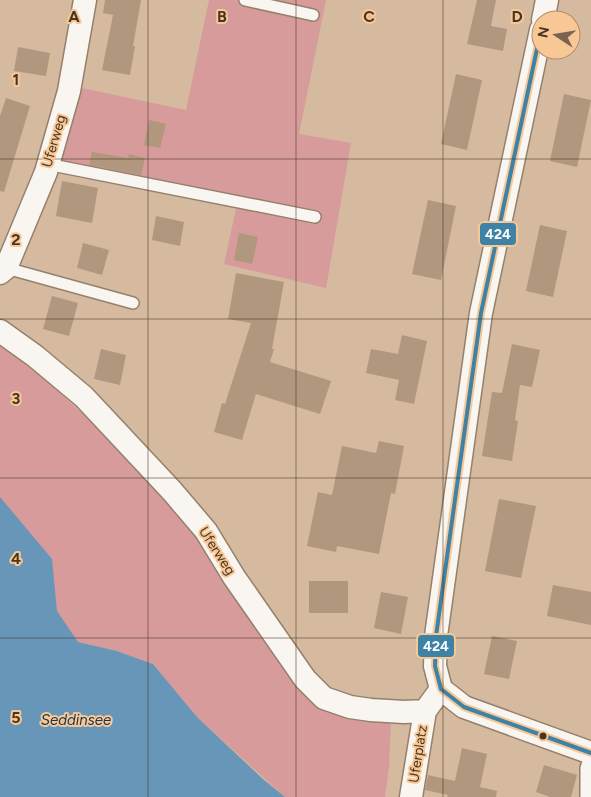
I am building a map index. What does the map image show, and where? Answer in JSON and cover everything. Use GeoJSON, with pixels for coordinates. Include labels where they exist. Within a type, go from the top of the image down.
{"type":"FeatureCollection","features":[{"type":"Feature","properties":{"kind":"street","name":"Uferweg"},"geometry":{"type":"LineString","coordinates":[[3,270],[47,164],[69,91],[85,0]]}},
{"type":"Feature","properties":{"kind":"street"},"geometry":{"type":"LineString","coordinates":[[535,60],[481,313],[436,636],[435,666],[441,689],[464,707],[591,753]]}},
{"type":"Feature","properties":{"kind":"street","name":"Uferweg"},"geometry":{"type":"LineString","coordinates":[[0,331],[35,356],[84,397],[172,492],[206,531],[234,577],[305,679],[324,698],[350,707],[371,710],[425,711]]}},
{"type":"Feature","properties":{"kind":"street"},"geometry":{"type":"LineString","coordinates":[[425,711],[441,689]]}},
{"type":"Feature","properties":{"kind":"street","name":"Uferplatz"},"geometry":{"type":"LineString","coordinates":[[412,797],[425,711]]}},
{"type":"Feature","properties":{"kind":"lane"},"geometry":{"type":"LineString","coordinates":[[245,0],[313,15]]}},
{"type":"Feature","properties":{"kind":"lane"},"geometry":{"type":"LineString","coordinates":[[47,164],[315,218]]}},
{"type":"Feature","properties":{"kind":"lane"},"geometry":{"type":"LineString","coordinates":[[3,270],[133,303]]}},
{"type":"Feature","properties":{"kind":"lane"},"geometry":{"type":"LineString","coordinates":[[586,797],[586,768],[591,753]]}},
{"type":"Feature","properties":{"kind":"shaded area"},"geometry":{"type":"Polygon","coordinates":[[[209,0],[326,0],[299,134],[351,143],[326,288],[224,264],[238,200],[54,161],[77,87],[186,110],[209,0]]]}},
{"type":"Feature","properties":{"kind":"shaded area"},"geometry":{"type":"Polygon","coordinates":[[[0,346],[41,376],[166,490],[317,702],[391,721],[389,767],[385,797],[285,797],[197,717],[153,664],[117,651],[78,642],[75,645],[0,518],[0,346]]]}},
{"type":"Feature","properties":{"kind":"water","name":"Seddinsee"},"geometry":{"type":"Polygon","coordinates":[[[0,497],[52,559],[57,611],[78,642],[117,651],[153,664],[197,717],[285,797],[0,797],[0,497]]]}},
{"type":"Feature","properties":{"kind":"building"},"geometry":{"type":"Polygon","coordinates":[[[105,0],[141,0],[130,75],[102,70],[113,15],[103,13],[105,0]]]}},
{"type":"Feature","properties":{"kind":"building"},"geometry":{"type":"Polygon","coordinates":[[[477,0],[496,0],[491,26],[507,29],[503,51],[467,44],[477,0]]]}},
{"type":"Feature","properties":{"kind":"building"},"geometry":{"type":"Polygon","coordinates":[[[18,47],[50,53],[46,76],[14,71],[18,47]]]}},
{"type":"Feature","properties":{"kind":"building"},"geometry":{"type":"Polygon","coordinates":[[[456,74],[482,80],[467,150],[441,144],[456,74]]]}},
{"type":"Feature","properties":{"kind":"building"},"geometry":{"type":"Polygon","coordinates":[[[564,94],[591,100],[577,167],[550,161],[564,94]]]}},
{"type":"Feature","properties":{"kind":"building"},"geometry":{"type":"Polygon","coordinates":[[[6,98],[30,106],[4,192],[0,191],[0,116],[6,98]]]}},
{"type":"Feature","properties":{"kind":"building"},"geometry":{"type":"Polygon","coordinates":[[[149,120],[166,124],[160,148],[144,145],[149,120]]]}},
{"type":"Feature","properties":{"kind":"building"},"geometry":{"type":"Polygon","coordinates":[[[92,152],[128,158],[129,154],[145,158],[141,175],[89,165],[92,152]]]}},
{"type":"Feature","properties":{"kind":"building"},"geometry":{"type":"Polygon","coordinates":[[[62,181],[98,188],[92,223],[56,216],[62,181]]]}},
{"type":"Feature","properties":{"kind":"building"},"geometry":{"type":"Polygon","coordinates":[[[428,200],[456,206],[441,280],[412,274],[428,200]]]}},
{"type":"Feature","properties":{"kind":"building"},"geometry":{"type":"Polygon","coordinates":[[[156,216],[184,222],[180,246],[152,240],[156,216]]]}},
{"type":"Feature","properties":{"kind":"building"},"geometry":{"type":"Polygon","coordinates":[[[540,225],[567,231],[553,297],[526,291],[540,225]]]}},
{"type":"Feature","properties":{"kind":"building"},"geometry":{"type":"Polygon","coordinates":[[[239,233],[258,237],[252,264],[234,260],[239,233]]]}},
{"type":"Feature","properties":{"kind":"building"},"geometry":{"type":"Polygon","coordinates":[[[83,243],[109,250],[102,275],[77,268],[83,243]]]}},
{"type":"Feature","properties":{"kind":"building"},"geometry":{"type":"Polygon","coordinates":[[[236,273],[284,282],[272,349],[274,349],[270,362],[331,381],[320,414],[256,394],[242,440],[214,432],[222,403],[225,404],[251,323],[228,319],[236,273]]]}},
{"type":"Feature","properties":{"kind":"building"},"geometry":{"type":"Polygon","coordinates":[[[52,296],[78,303],[69,336],[43,329],[52,296]]]}},
{"type":"Feature","properties":{"kind":"building"},"geometry":{"type":"Polygon","coordinates":[[[402,335],[427,341],[414,404],[395,400],[399,380],[366,373],[371,349],[398,354],[402,335]]]}},
{"type":"Feature","properties":{"kind":"building"},"geometry":{"type":"Polygon","coordinates":[[[512,344],[540,350],[532,387],[520,385],[515,420],[518,421],[512,461],[482,456],[492,392],[502,393],[512,344]]]}},
{"type":"Feature","properties":{"kind":"building"},"geometry":{"type":"Polygon","coordinates":[[[101,349],[126,355],[120,385],[94,379],[101,349]]]}},
{"type":"Feature","properties":{"kind":"building"},"geometry":{"type":"Polygon","coordinates":[[[379,441],[404,446],[395,494],[391,493],[379,554],[337,546],[336,552],[307,546],[318,492],[332,495],[342,446],[376,453],[379,441]]]}},
{"type":"Feature","properties":{"kind":"building"},"geometry":{"type":"Polygon","coordinates":[[[499,499],[536,506],[521,578],[485,571],[499,499]]]}},
{"type":"Feature","properties":{"kind":"building"},"geometry":{"type":"Polygon","coordinates":[[[309,581],[348,581],[348,613],[309,613],[309,581]]]}},
{"type":"Feature","properties":{"kind":"building"},"geometry":{"type":"Polygon","coordinates":[[[553,585],[591,592],[591,625],[547,616],[553,585]]]}},
{"type":"Feature","properties":{"kind":"building"},"geometry":{"type":"Polygon","coordinates":[[[381,592],[408,597],[401,634],[374,628],[381,592]]]}},
{"type":"Feature","properties":{"kind":"building"},"geometry":{"type":"Polygon","coordinates":[[[492,636],[517,641],[509,679],[484,674],[492,636]]]}},
{"type":"Feature","properties":{"kind":"building"},"geometry":{"type":"Polygon","coordinates":[[[462,748],[487,754],[480,787],[497,791],[496,797],[447,797],[448,795],[425,790],[428,775],[455,781],[462,748]]]}},
{"type":"Feature","properties":{"kind":"building"},"geometry":{"type":"Polygon","coordinates":[[[544,765],[577,775],[571,797],[550,797],[536,792],[544,765]]]}},
{"type":"Feature","properties":{"kind":"transit line","name":"424"},"geometry":{"type":"LineString","coordinates":[[535,60],[481,313],[436,636],[435,666],[441,689],[464,707],[591,753]]}}]}
